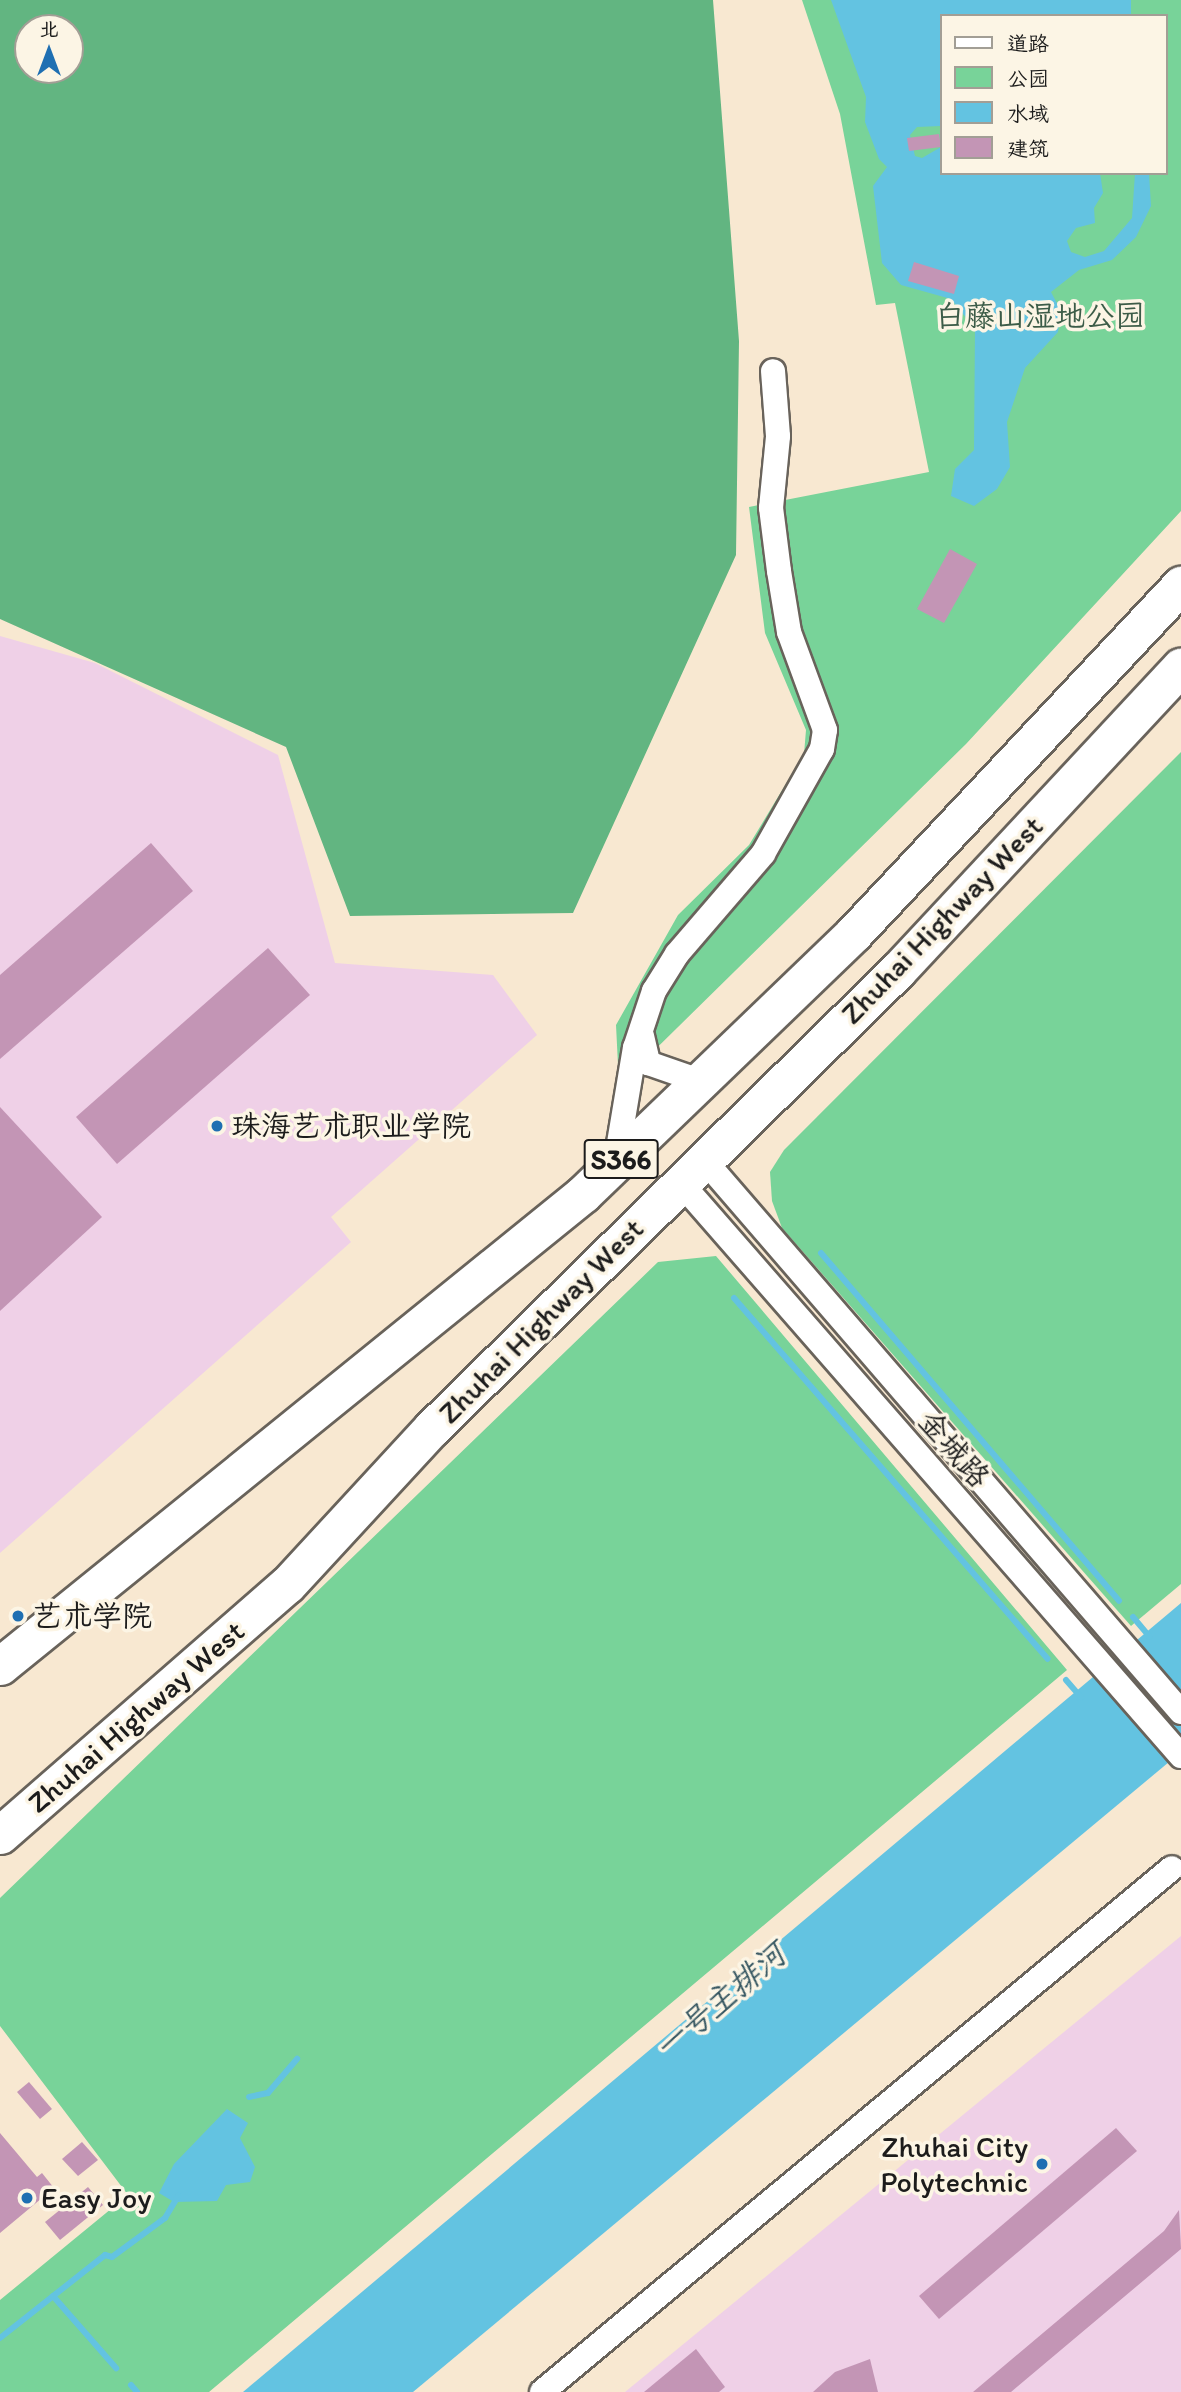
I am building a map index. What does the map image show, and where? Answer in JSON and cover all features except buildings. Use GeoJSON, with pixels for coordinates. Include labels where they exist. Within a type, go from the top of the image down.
{"type":"FeatureCollection","features":[{"type":"Feature","properties":{"kind":"highway","name":"Zhuhai Highway West"},"geometry":{"type":"LineString","coordinates":[[0,1666],[616,1164],[854,933],[1181,585]]}},
{"type":"Feature","properties":{"kind":"highway","name":"Zhuhai Highway West"},"geometry":{"type":"LineString","coordinates":[[0,1835],[287,1585],[432,1429],[898,970],[1167,688],[1181,667]]}},
{"type":"Feature","properties":{"kind":"street"},"geometry":{"type":"LineString","coordinates":[[616,1164],[642,1028],[654,991],[677,954],[763,855],[821,749],[825,730],[789,632],[779,571],[771,508],[778,436],[773,372]]}},
{"type":"Feature","properties":{"kind":"street"},"geometry":{"type":"LineString","coordinates":[[642,1028],[642,1048],[648,1063],[703,1082]]}},
{"type":"Feature","properties":{"kind":"street","name":"金城路"},"geometry":{"type":"LineString","coordinates":[[693,1172],[1181,1712]]}},
{"type":"Feature","properties":{"kind":"street","name":"金城路"},"geometry":{"type":"LineString","coordinates":[[693,1172],[1101,1666],[1180,1755]]}},
{"type":"Feature","properties":{"kind":"street"},"geometry":{"type":"LineString","coordinates":[[542,2392],[1172,1868]]}},
{"type":"Feature","properties":{"kind":"shaded area","name":"珠海艺术职业学院"},"geometry":{"type":"Polygon","coordinates":[[[0,636],[95,663],[278,755],[335,963],[493,975],[537,1035],[331,1217],[351,1242],[0,1553],[0,636]]]}},
{"type":"Feature","properties":{"kind":"shaded area","name":"Zhuhai City Polytechnic"},"geometry":{"type":"Polygon","coordinates":[[[1181,1936],[1181,2392],[625,2392],[1181,1936]]]}},
{"type":"Feature","properties":{"kind":"green space"},"geometry":{"type":"Polygon","coordinates":[[[0,0],[713,0],[739,341],[736,555],[573,913],[350,916],[286,747],[0,619],[0,0]]]}},
{"type":"Feature","properties":{"kind":"green space","name":"白藤山湿地公园"},"geometry":{"type":"Polygon","coordinates":[[[802,0],[1181,0],[1181,511],[966,744],[619,1085],[616,1025],[678,915],[749,845],[804,754],[806,730],[765,633],[749,507],[929,472],[895,303],[876,305],[840,114],[802,0]]]}},
{"type":"Feature","properties":{"kind":"green space"},"geometry":{"type":"Polygon","coordinates":[[[1181,752],[1181,1584],[1131,1626],[782,1228],[772,1201],[770,1172],[784,1150],[1181,752]]]}},
{"type":"Feature","properties":{"kind":"green space"},"geometry":{"type":"Polygon","coordinates":[[[716,1256],[1067,1670],[209,2392],[0,2392],[0,2300],[128,2195],[0,2026],[0,1898],[658,1262],[716,1256]]]}},
{"type":"Feature","properties":{"kind":"water"},"geometry":{"type":"Polygon","coordinates":[[[831,0],[1131,0],[1131,14],[940,14],[940,126],[917,127],[910,135],[915,156],[922,158],[940,148],[940,175],[1100,175],[1103,193],[1094,208],[1095,223],[1076,228],[1067,241],[1071,252],[1085,257],[1104,251],[1132,218],[1135,175],[1149,175],[1151,206],[1136,237],[1112,260],[1079,270],[1051,292],[1061,311],[1058,332],[1025,368],[1007,422],[1010,467],[997,489],[974,506],[951,496],[955,469],[974,450],[975,329],[951,299],[901,285],[882,263],[873,186],[887,167],[879,159],[865,122],[866,97],[831,0]]]}},
{"type":"Feature","properties":{"kind":"water","name":"一号主排河"},"geometry":{"type":"Polygon","coordinates":[[[1181,1603],[1181,1752],[413,2392],[243,2392],[1181,1603]]]}},
{"type":"Feature","properties":{"kind":"water"},"geometry":{"type":"Polygon","coordinates":[[[227,2109],[248,2123],[240,2138],[255,2167],[250,2182],[226,2185],[217,2201],[174,2202],[159,2193],[174,2164],[227,2109]]]}},
{"type":"Feature","properties":{"kind":"waterway"},"geometry":{"type":"LineString","coordinates":[[821,1253],[1119,1601]]}},
{"type":"Feature","properties":{"kind":"waterway"},"geometry":{"type":"LineString","coordinates":[[734,1298],[1048,1659]]}},
{"type":"Feature","properties":{"kind":"waterway"},"geometry":{"type":"LineString","coordinates":[[1133,1617],[1150,1637]]}},
{"type":"Feature","properties":{"kind":"waterway"},"geometry":{"type":"LineString","coordinates":[[1066,1680],[1081,1697]]}},
{"type":"Feature","properties":{"kind":"waterway"},"geometry":{"type":"LineString","coordinates":[[249,2097],[268,2093],[297,2059]]}},
{"type":"Feature","properties":{"kind":"waterway"},"geometry":{"type":"LineString","coordinates":[[0,2338],[105,2255],[112,2257],[165,2218],[178,2196]]}},
{"type":"Feature","properties":{"kind":"waterway"},"geometry":{"type":"LineString","coordinates":[[53,2296],[116,2368]]}},
{"type":"Feature","properties":{"kind":"waterway"},"geometry":{"type":"LineString","coordinates":[[131,2385],[137,2392]]}},
{"type":"Feature","properties":{"kind":"place","name":"珠海艺术职业学院"},"geometry":{"type":"Point","coordinates":[217,1126]}},
{"type":"Feature","properties":{"kind":"place","name":"艺术学院"},"geometry":{"type":"Point","coordinates":[18,1616]}},
{"type":"Feature","properties":{"kind":"place","name":"Zhuhai City Polytechnic"},"geometry":{"type":"Point","coordinates":[1042,2164]}},
{"type":"Feature","properties":{"kind":"place","name":"Easy Joy"},"geometry":{"type":"Point","coordinates":[27,2198]}}]}
